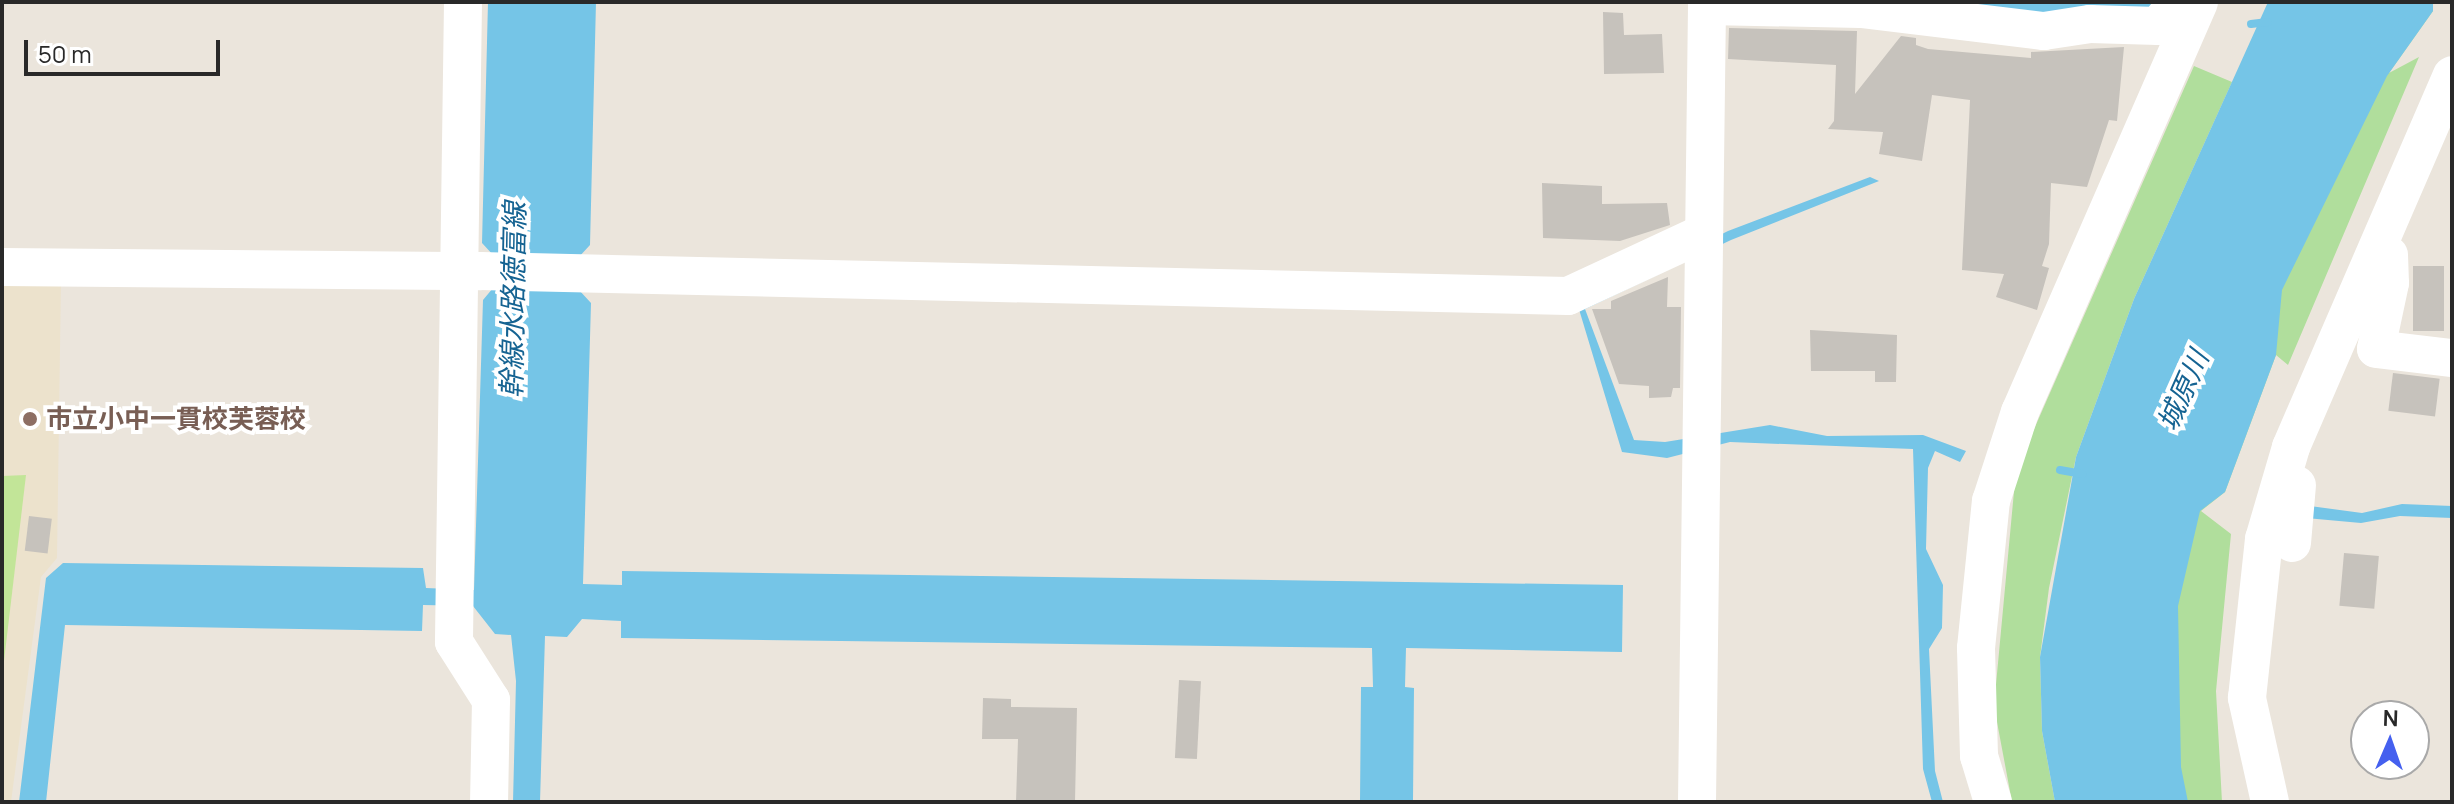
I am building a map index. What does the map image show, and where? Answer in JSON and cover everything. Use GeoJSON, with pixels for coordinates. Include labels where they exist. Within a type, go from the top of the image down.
{"type":"FeatureCollection","features":[{"type":"Feature","properties":{"kind":"street"},"geometry":{"type":"LineString","coordinates":[[463,2],[470,271],[454,642],[491,700],[489,802]]}},
{"type":"Feature","properties":{"kind":"street"},"geometry":{"type":"LineString","coordinates":[[1697,802],[1707,4],[1861,9],[2044,31],[2090,24],[2158,26],[2177,2]]}},
{"type":"Feature","properties":{"kind":"street"},"geometry":{"type":"LineString","coordinates":[[1993,802],[1979,756],[1976,648],[1991,501],[2020,412],[2199,2]]}},
{"type":"Feature","properties":{"kind":"street"},"geometry":{"type":"LineString","coordinates":[[2270,802],[2247,698],[2264,539],[2291,447],[2388,229],[2452,75]]}},
{"type":"Feature","properties":{"kind":"street"},"geometry":{"type":"LineString","coordinates":[[2452,114],[2452,150]]}},
{"type":"Feature","properties":{"kind":"street"},"geometry":{"type":"LineString","coordinates":[[2388,229],[2390,283],[2376,349],[2452,358]]}},
{"type":"Feature","properties":{"kind":"street"},"geometry":{"type":"LineString","coordinates":[[2,267],[586,273],[1568,296],[1704,243]]}},
{"type":"Feature","properties":{"kind":"street"},"geometry":{"type":"LineString","coordinates":[[2291,447],[2297,475],[2292,543]]}},
{"type":"Feature","properties":{"kind":"shaded area","name":"市立小中一貫校芙蓉校"},"geometry":{"type":"Polygon","coordinates":[[[2,280],[61,280],[57,558],[41,577],[11,802],[2,802],[2,280]]]}},
{"type":"Feature","properties":{"kind":"green space"},"geometry":{"type":"Polygon","coordinates":[[[2433,2],[2433,11],[2389,73],[2419,57],[2288,365],[2276,355],[2225,492],[2201,511],[2231,534],[2216,691],[2222,802],[2174,802],[2152,582],[2266,263],[2433,2]]]}},
{"type":"Feature","properties":{"kind":"green space"},"geometry":{"type":"Polygon","coordinates":[[[2194,66],[2232,82],[2134,299],[2076,457],[2049,588],[2040,657],[2042,731],[2055,802],[2012,802],[1994,706],[2016,470],[2194,66]]]}},
{"type":"Feature","properties":{"kind":"green space"},"geometry":{"type":"Polygon","coordinates":[[[26,475],[2,678],[2,476],[26,475]]]}},
{"type":"Feature","properties":{"kind":"water","name":"幹線水路徳富線"},"geometry":{"type":"Polygon","coordinates":[[[488,2],[596,2],[590,245],[578,258],[579,290],[591,303],[583,584],[622,585],[622,571],[1623,585],[1622,652],[1406,648],[1405,687],[1414,688],[1413,802],[1360,802],[1361,687],[1373,687],[1372,648],[621,638],[621,621],[582,619],[567,637],[545,636],[540,802],[513,802],[516,681],[511,635],[495,634],[473,606],[423,605],[422,631],[65,625],[46,802],[19,802],[46,578],[63,563],[423,568],[426,588],[474,590],[483,300],[493,288],[494,256],[482,243],[488,2]]]}},
{"type":"Feature","properties":{"kind":"water"},"geometry":{"type":"Polygon","coordinates":[[[1912,2],[2153,2],[2161,6],[2049,20],[1912,2]]]}},
{"type":"Feature","properties":{"kind":"water","name":"城原川"},"geometry":{"type":"Polygon","coordinates":[[[2268,2],[2433,2],[2433,11],[2387,76],[2282,290],[2276,355],[2225,492],[2200,511],[2178,606],[2181,767],[2188,802],[2055,802],[2042,731],[2040,657],[2076,457],[2134,299],[2268,2]]]}},
{"type":"Feature","properties":{"kind":"water"},"geometry":{"type":"Polygon","coordinates":[[[1870,177],[1879,181],[1731,240],[1585,309],[1634,440],[1665,442],[1770,425],[1827,436],[1923,435],[1966,451],[1960,462],[1935,451],[1928,468],[1926,549],[1943,585],[1942,628],[1929,649],[1935,771],[1943,802],[1932,802],[1923,769],[1913,449],[1730,442],[1667,458],[1622,452],[1578,306],[1728,231],[1870,177]]]}},
{"type":"Feature","properties":{"kind":"water"},"geometry":{"type":"Polygon","coordinates":[[[2402,504],[2452,506],[2452,518],[2400,516],[2361,523],[2306,518],[2310,506],[2362,513],[2402,504]]]}},
{"type":"Feature","properties":{"kind":"building"},"geometry":{"type":"Polygon","coordinates":[[[1603,12],[1623,13],[1624,35],[1662,34],[1664,73],[1604,74],[1603,12]]]}},
{"type":"Feature","properties":{"kind":"building"},"geometry":{"type":"Polygon","coordinates":[[[1729,28],[1857,31],[1855,94],[1901,36],[1916,38],[1916,45],[1928,49],[2031,58],[2031,52],[2124,47],[2117,121],[2109,120],[2087,187],[2051,183],[2049,244],[2042,266],[2049,268],[2037,310],[1996,297],[2004,274],[1962,270],[1970,100],[1932,95],[1922,161],[1879,154],[1883,132],[1828,129],[1834,121],[1836,65],[1728,59],[1729,28]]]}},
{"type":"Feature","properties":{"kind":"building"},"geometry":{"type":"Polygon","coordinates":[[[1542,183],[1602,186],[1602,204],[1667,203],[1670,225],[1620,241],[1543,238],[1542,183]]]}},
{"type":"Feature","properties":{"kind":"building"},"geometry":{"type":"Polygon","coordinates":[[[2413,266],[2444,266],[2444,331],[2413,331],[2413,266]]]}},
{"type":"Feature","properties":{"kind":"building"},"geometry":{"type":"Polygon","coordinates":[[[1668,277],[1667,307],[1681,307],[1680,388],[1673,388],[1671,397],[1649,398],[1649,386],[1619,384],[1592,309],[1611,309],[1611,301],[1668,277]]]}},
{"type":"Feature","properties":{"kind":"building"},"geometry":{"type":"Polygon","coordinates":[[[1810,330],[1897,335],[1896,382],[1875,382],[1875,371],[1811,371],[1810,330]]]}},
{"type":"Feature","properties":{"kind":"building"},"geometry":{"type":"Polygon","coordinates":[[[2393,373],[2440,379],[2435,416],[2388,411],[2393,373]]]}},
{"type":"Feature","properties":{"kind":"building"},"geometry":{"type":"Polygon","coordinates":[[[29,516],[52,519],[48,554],[25,551],[29,516]]]}},
{"type":"Feature","properties":{"kind":"building"},"geometry":{"type":"Polygon","coordinates":[[[2344,553],[2379,556],[2374,609],[2339,606],[2344,553]]]}},
{"type":"Feature","properties":{"kind":"building"},"geometry":{"type":"Polygon","coordinates":[[[1179,680],[1201,681],[1197,759],[1175,758],[1179,680]]]}},
{"type":"Feature","properties":{"kind":"building"},"geometry":{"type":"Polygon","coordinates":[[[983,698],[1011,699],[1011,707],[1077,708],[1075,802],[1016,802],[1018,739],[982,739],[983,698]]]}},
{"type":"Feature","properties":{"kind":"waterway"},"geometry":{"type":"LineString","coordinates":[[2251,24],[2268,22]]}},
{"type":"Feature","properties":{"kind":"waterway"},"geometry":{"type":"LineString","coordinates":[[2060,470],[2083,474]]}},
{"type":"Feature","properties":{"kind":"place","name":"市立小中一貫校芙蓉校"},"geometry":{"type":"Point","coordinates":[30,419]}}]}
